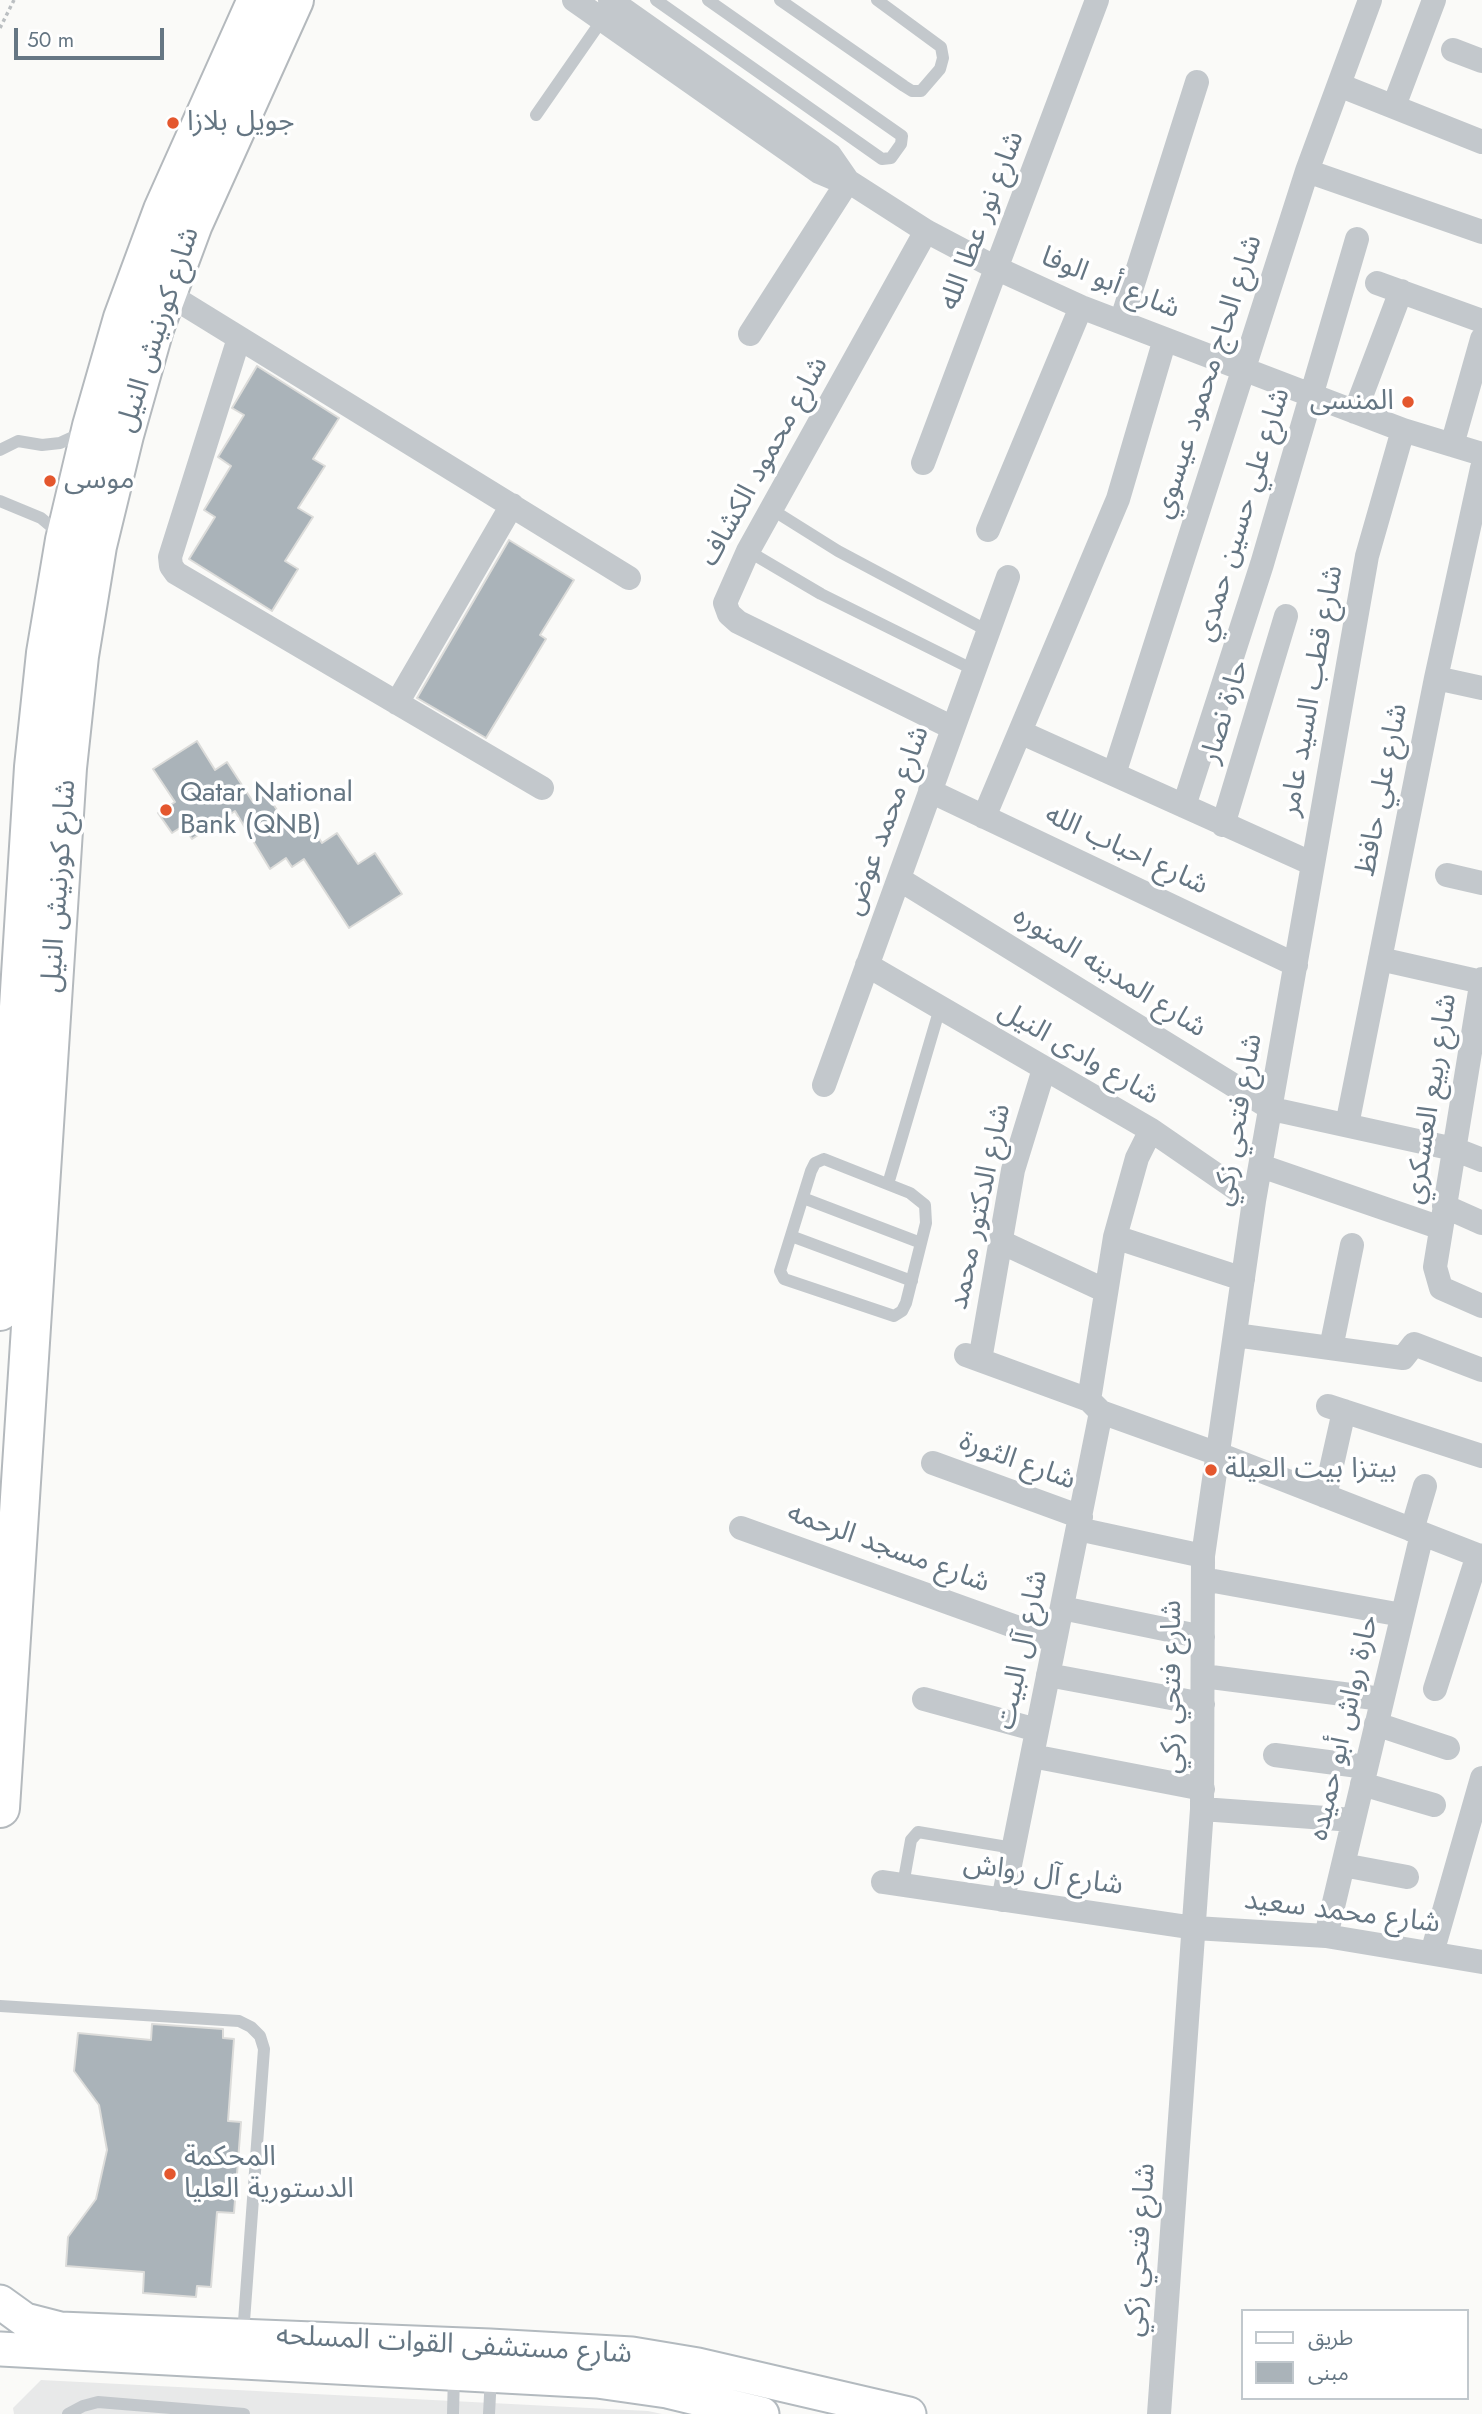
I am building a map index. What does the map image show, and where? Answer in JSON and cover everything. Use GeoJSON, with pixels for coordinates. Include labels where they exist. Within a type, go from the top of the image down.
{"type":"FeatureCollection","features":[{"type":"Feature","properties":{"kind":"highway","name":"شارع كورنيش النيل"},"geometry":{"type":"LineString","coordinates":[[0,1311],[34,767],[46,653],[65,540],[92,425],[123,318],[163,210],[257,0]]}},
{"type":"Feature","properties":{"kind":"highway","name":"شارع كورنيش النيل"},"geometry":{"type":"LineString","coordinates":[[0,1808],[67,768],[79,656],[97,546],[124,435],[168,294],[194,224],[293,0]]}},
{"type":"Feature","properties":{"kind":"street","name":"شارع أبو الوفا"},"geometry":{"type":"LineString","coordinates":[[574,0],[612,6],[830,155],[848,181],[926,231],[998,269],[1081,307],[1311,396],[1403,430],[1482,454]]}},
{"type":"Feature","properties":{"kind":"street","name":"شارع نور عطا الله"},"geometry":{"type":"LineString","coordinates":[[923,463],[1097,0]]}},
{"type":"Feature","properties":{"kind":"street","name":"شارع الحاج محمود عيسوي"},"geometry":{"type":"LineString","coordinates":[[1114,774],[1307,171],[1370,0]]}},
{"type":"Feature","properties":{"kind":"street"},"geometry":{"type":"LineString","coordinates":[[1394,106],[1434,0]]}},
{"type":"Feature","properties":{"kind":"street"},"geometry":{"type":"LineString","coordinates":[[1453,50],[1482,61]]}},
{"type":"Feature","properties":{"kind":"street"},"geometry":{"type":"LineString","coordinates":[[1121,323],[1197,82]]}},
{"type":"Feature","properties":{"kind":"street"},"geometry":{"type":"LineString","coordinates":[[1339,85],[1482,142]]}},
{"type":"Feature","properties":{"kind":"street"},"geometry":{"type":"LineString","coordinates":[[1307,171],[1482,232]]}},
{"type":"Feature","properties":{"kind":"street"},"geometry":{"type":"LineString","coordinates":[[750,334],[848,181]]}},
{"type":"Feature","properties":{"kind":"street","name":"شارع محمود الكشاف"},"geometry":{"type":"LineString","coordinates":[[926,231],[748,551],[725,603],[729,614],[738,622],[953,728]]}},
{"type":"Feature","properties":{"kind":"street","name":"شارع علي حسين حمدي"},"geometry":{"type":"LineString","coordinates":[[1184,806],[1262,564],[1357,239]]}},
{"type":"Feature","properties":{"kind":"street"},"geometry":{"type":"LineString","coordinates":[[1377,283],[1482,321]]}},
{"type":"Feature","properties":{"kind":"street"},"geometry":{"type":"LineString","coordinates":[[1355,412],[1401,291]]}},
{"type":"Feature","properties":{"kind":"street"},"geometry":{"type":"LineString","coordinates":[[168,294],[629,578]]}},
{"type":"Feature","properties":{"kind":"street"},"geometry":{"type":"LineString","coordinates":[[988,530],[1081,307]]}},
{"type":"Feature","properties":{"kind":"street"},"geometry":{"type":"LineString","coordinates":[[239,338],[170,557],[171,566],[176,573],[542,788]]}},
{"type":"Feature","properties":{"kind":"street"},"geometry":{"type":"LineString","coordinates":[[984,817],[1118,499],[1165,339]]}},
{"type":"Feature","properties":{"kind":"street"},"geometry":{"type":"LineString","coordinates":[[1452,445],[1480,354]]}},
{"type":"Feature","properties":{"kind":"street","name":"شارع قطب السيد عامر"},"geometry":{"type":"LineString","coordinates":[[1296,965],[1367,556],[1403,430]]}},
{"type":"Feature","properties":{"kind":"street","name":"شارع علي حافظ"},"geometry":{"type":"LineString","coordinates":[[1347,1125],[1436,678],[1482,468]]}},
{"type":"Feature","properties":{"kind":"street"},"geometry":{"type":"LineString","coordinates":[[397,703],[512,505]]}},
{"type":"Feature","properties":{"kind":"street","name":"شارع محمد عوض"},"geometry":{"type":"LineString","coordinates":[[824,1085],[1008,577]]}},
{"type":"Feature","properties":{"kind":"street","name":"حارة نصار"},"geometry":{"type":"LineString","coordinates":[[1223,825],[1286,616]]}},
{"type":"Feature","properties":{"kind":"street"},"geometry":{"type":"LineString","coordinates":[[1436,678],[1482,688]]}},
{"type":"Feature","properties":{"kind":"street"},"geometry":{"type":"LineString","coordinates":[[1020,732],[1313,864]]}},
{"type":"Feature","properties":{"kind":"street","name":"شارع احباب الله"},"geometry":{"type":"LineString","coordinates":[[930,791],[1296,965]]}},
{"type":"Feature","properties":{"kind":"street"},"geometry":{"type":"LineString","coordinates":[[1447,875],[1482,883]]}},
{"type":"Feature","properties":{"kind":"street","name":"شارع المدينه المنوره"},"geometry":{"type":"LineString","coordinates":[[899,879],[1272,1109],[1454,1149],[1482,1160]]}},
{"type":"Feature","properties":{"kind":"street"},"geometry":{"type":"LineString","coordinates":[[1380,960],[1482,981]]}},
{"type":"Feature","properties":{"kind":"street","name":"شارع وادى النيل"},"geometry":{"type":"LineString","coordinates":[[867,965],[1151,1130],[1254,1201]]}},
{"type":"Feature","properties":{"kind":"street","name":"شارع فتحي زكي"},"geometry":{"type":"LineString","coordinates":[[1159,2414],[1203,1799],[1203,1568],[1254,1201],[1296,965]]}},
{"type":"Feature","properties":{"kind":"street","name":"شارع ربيع العسكري"},"geometry":{"type":"LineString","coordinates":[[1482,981],[1474,1077],[1454,1149],[1436,1278],[1441,1288],[1450,1294],[1482,1306]]}},
{"type":"Feature","properties":{"kind":"street","name":"شارع الدكتور محمد"},"geometry":{"type":"LineString","coordinates":[[1044,1069],[1013,1170],[1001,1242],[973,1357],[1095,1406]]}},
{"type":"Feature","properties":{"kind":"street","name":"شارع آل البيت"},"geometry":{"type":"LineString","coordinates":[[1003,1900],[1079,1523],[1095,1406],[1104,1290],[1115,1237],[1137,1158],[1151,1130]]}},
{"type":"Feature","properties":{"kind":"street"},"geometry":{"type":"LineString","coordinates":[[1261,1166],[1443,1217],[1482,1223]]}},
{"type":"Feature","properties":{"kind":"street"},"geometry":{"type":"LineString","coordinates":[[1115,1237],[1243,1279]]}},
{"type":"Feature","properties":{"kind":"street"},"geometry":{"type":"LineString","coordinates":[[1001,1242],[1104,1290]]}},
{"type":"Feature","properties":{"kind":"street"},"geometry":{"type":"LineString","coordinates":[[1331,1348],[1352,1245]]}},
{"type":"Feature","properties":{"kind":"street"},"geometry":{"type":"LineString","coordinates":[[1235,1335],[1405,1358],[1412,1344],[1482,1370]]}},
{"type":"Feature","properties":{"kind":"street"},"geometry":{"type":"LineString","coordinates":[[1095,1406],[1480,1556],[1435,1689]]}},
{"type":"Feature","properties":{"kind":"street"},"geometry":{"type":"LineString","coordinates":[[1325,1496],[1336,1409],[1482,1456]]}},
{"type":"Feature","properties":{"kind":"street","name":"شارع الثورة"},"geometry":{"type":"LineString","coordinates":[[933,1463],[1079,1523],[1203,1568],[1402,1615]]}},
{"type":"Feature","properties":{"kind":"street","name":"حارة رواش أبو حميده"},"geometry":{"type":"LineString","coordinates":[[1326,1936],[1402,1615],[1425,1486]]}},
{"type":"Feature","properties":{"kind":"street","name":"شارع مسجد الرحمه"},"geometry":{"type":"LineString","coordinates":[[741,1528],[1055,1641]]}},
{"type":"Feature","properties":{"kind":"street"},"geometry":{"type":"LineString","coordinates":[[1062,1608],[1203,1637]]}},
{"type":"Feature","properties":{"kind":"street"},"geometry":{"type":"LineString","coordinates":[[1048,1675],[1203,1704]]}},
{"type":"Feature","properties":{"kind":"street"},"geometry":{"type":"LineString","coordinates":[[1203,1676],[1382,1699]]}},
{"type":"Feature","properties":{"kind":"street"},"geometry":{"type":"LineString","coordinates":[[924,1699],[1037,1730]]}},
{"type":"Feature","properties":{"kind":"street"},"geometry":{"type":"LineString","coordinates":[[1376,1724],[1448,1748]]}},
{"type":"Feature","properties":{"kind":"street"},"geometry":{"type":"LineString","coordinates":[[1275,1755],[1364,1775],[1434,1805]]}},
{"type":"Feature","properties":{"kind":"street"},"geometry":{"type":"LineString","coordinates":[[1032,1756],[1203,1799],[1353,1820]]}},
{"type":"Feature","properties":{"kind":"street"},"geometry":{"type":"LineString","coordinates":[[1432,1953],[1482,1778]]}},
{"type":"Feature","properties":{"kind":"street"},"geometry":{"type":"LineString","coordinates":[[1343,1865],[1407,1877]]}},
{"type":"Feature","properties":{"kind":"street","name":"شارع آل رواش"},"geometry":{"type":"LineString","coordinates":[[893,1884],[1195,1928]]}},
{"type":"Feature","properties":{"kind":"street","name":"شارع محمد سعيد"},"geometry":{"type":"LineString","coordinates":[[1195,1928],[1326,1936],[1482,1962]]}},
{"type":"Feature","properties":{"kind":"street","name":"شارع مستشفى القوات المسلحه"},"geometry":{"type":"LineString","coordinates":[[0,2302],[25,2320],[60,2329],[454,2374],[632,2385],[762,2414]]}},
{"type":"Feature","properties":{"kind":"street","name":"شارع مستشفى القوات المسلحه"},"geometry":{"type":"LineString","coordinates":[[0,2349],[632,2354],[709,2368],[909,2414]]}},
{"type":"Feature","properties":{"kind":"lane"},"geometry":{"type":"LineString","coordinates":[[656,0],[882,159],[891,158],[901,144],[902,136],[708,0]]}},
{"type":"Feature","properties":{"kind":"lane"},"geometry":{"type":"LineString","coordinates":[[780,0],[904,86],[912,91],[921,91],[940,69],[943,58],[941,47],[877,0]]}},
{"type":"Feature","properties":{"kind":"lane"},"geometry":{"type":"LineString","coordinates":[[536,115],[612,6]]}},
{"type":"Feature","properties":{"kind":"lane"},"geometry":{"type":"LineString","coordinates":[[0,450],[18,441],[42,445],[60,443],[78,437],[92,425]]}},
{"type":"Feature","properties":{"kind":"lane"},"geometry":{"type":"LineString","coordinates":[[0,501],[41,518],[65,540]]}},
{"type":"Feature","properties":{"kind":"lane"},"geometry":{"type":"LineString","coordinates":[[771,509],[861,564],[988,631]]}},
{"type":"Feature","properties":{"kind":"lane"},"geometry":{"type":"LineString","coordinates":[[748,551],[821,594],[974,670]]}},
{"type":"Feature","properties":{"kind":"lane"},"geometry":{"type":"LineString","coordinates":[[888,1184],[940,1008]]}},
{"type":"Feature","properties":{"kind":"lane"},"geometry":{"type":"LineString","coordinates":[[824,1159],[888,1184],[919,1197],[927,1214],[912,1281],[902,1311],[894,1315],[784,1279],[780,1271],[816,1163],[824,1159]]}},
{"type":"Feature","properties":{"kind":"lane"},"geometry":{"type":"LineString","coordinates":[[803,1198],[921,1243]]}},
{"type":"Feature","properties":{"kind":"lane"},"geometry":{"type":"LineString","coordinates":[[791,1236],[912,1281]]}},
{"type":"Feature","properties":{"kind":"lane"},"geometry":{"type":"LineString","coordinates":[[893,1884],[911,1840],[918,1832],[1013,1848]]}},
{"type":"Feature","properties":{"kind":"lane"},"geometry":{"type":"LineString","coordinates":[[0,2006],[239,2021],[260,2036],[264,2049],[242,2350]]}},
{"type":"Feature","properties":{"kind":"lane"},"geometry":{"type":"LineString","coordinates":[[453,2414],[454,2374]]}},
{"type":"Feature","properties":{"kind":"lane"},"geometry":{"type":"LineString","coordinates":[[489,2414],[491,2376]]}},
{"type":"Feature","properties":{"kind":"lane"},"geometry":{"type":"LineString","coordinates":[[68,2414],[98,2402],[244,2414]]}},
{"type":"Feature","properties":{"kind":"path"},"geometry":{"type":"LineString","coordinates":[[0,28],[14,0]]}},
{"type":"Feature","properties":{"kind":"shaded area"},"geometry":{"type":"Polygon","coordinates":[[[41,2380],[648,2411],[662,2414],[14,2414],[13,2408],[41,2380]]]}},
{"type":"Feature","properties":{"kind":"building"},"geometry":{"type":"Polygon","coordinates":[[[257,366],[339,418],[313,459],[325,466],[298,508],[313,517],[285,561],[298,569],[272,611],[189,559],[215,517],[204,510],[231,466],[218,457],[244,415],[232,408],[257,366]]]}},
{"type":"Feature","properties":{"kind":"building"},"geometry":{"type":"Polygon","coordinates":[[[509,540],[574,580],[540,635],[546,639],[486,738],[417,698],[509,540]]]}},
{"type":"Feature","properties":{"kind":"building"},"geometry":{"type":"Polygon","coordinates":[[[197,741],[215,770],[227,762],[253,802],[266,793],[288,827],[305,817],[322,843],[337,833],[358,864],[375,853],[402,894],[349,928],[304,859],[292,867],[286,858],[270,869],[235,811],[192,839],[183,826],[172,833],[158,813],[175,802],[153,769],[197,741]]]}},
{"type":"Feature","properties":{"kind":"building","name":"المحكمة الدستورية العليا"},"geometry":{"type":"Polygon","coordinates":[[[152,2024],[223,2029],[223,2038],[234,2039],[228,2121],[241,2122],[234,2213],[217,2212],[211,2287],[197,2286],[196,2297],[143,2293],[144,2272],[66,2266],[68,2237],[96,2199],[107,2150],[99,2105],[74,2071],[78,2033],[151,2040],[152,2024]]]}},
{"type":"Feature","properties":{"kind":"place","name":"جويل بلازا"},"geometry":{"type":"Point","coordinates":[173,123]}},
{"type":"Feature","properties":{"kind":"place","name":"المنسى"},"geometry":{"type":"Point","coordinates":[1408,402]}},
{"type":"Feature","properties":{"kind":"place","name":"موسى"},"geometry":{"type":"Point","coordinates":[50,481]}},
{"type":"Feature","properties":{"kind":"place","name":"Qatar National Bank (QNB)"},"geometry":{"type":"Point","coordinates":[166,810]}},
{"type":"Feature","properties":{"kind":"place","name":"بيتزا بيت العيلة"},"geometry":{"type":"Point","coordinates":[1211,1470]}},
{"type":"Feature","properties":{"kind":"place","name":"المحكمة الدستورية العليا"},"geometry":{"type":"Point","coordinates":[170,2174]}}]}
